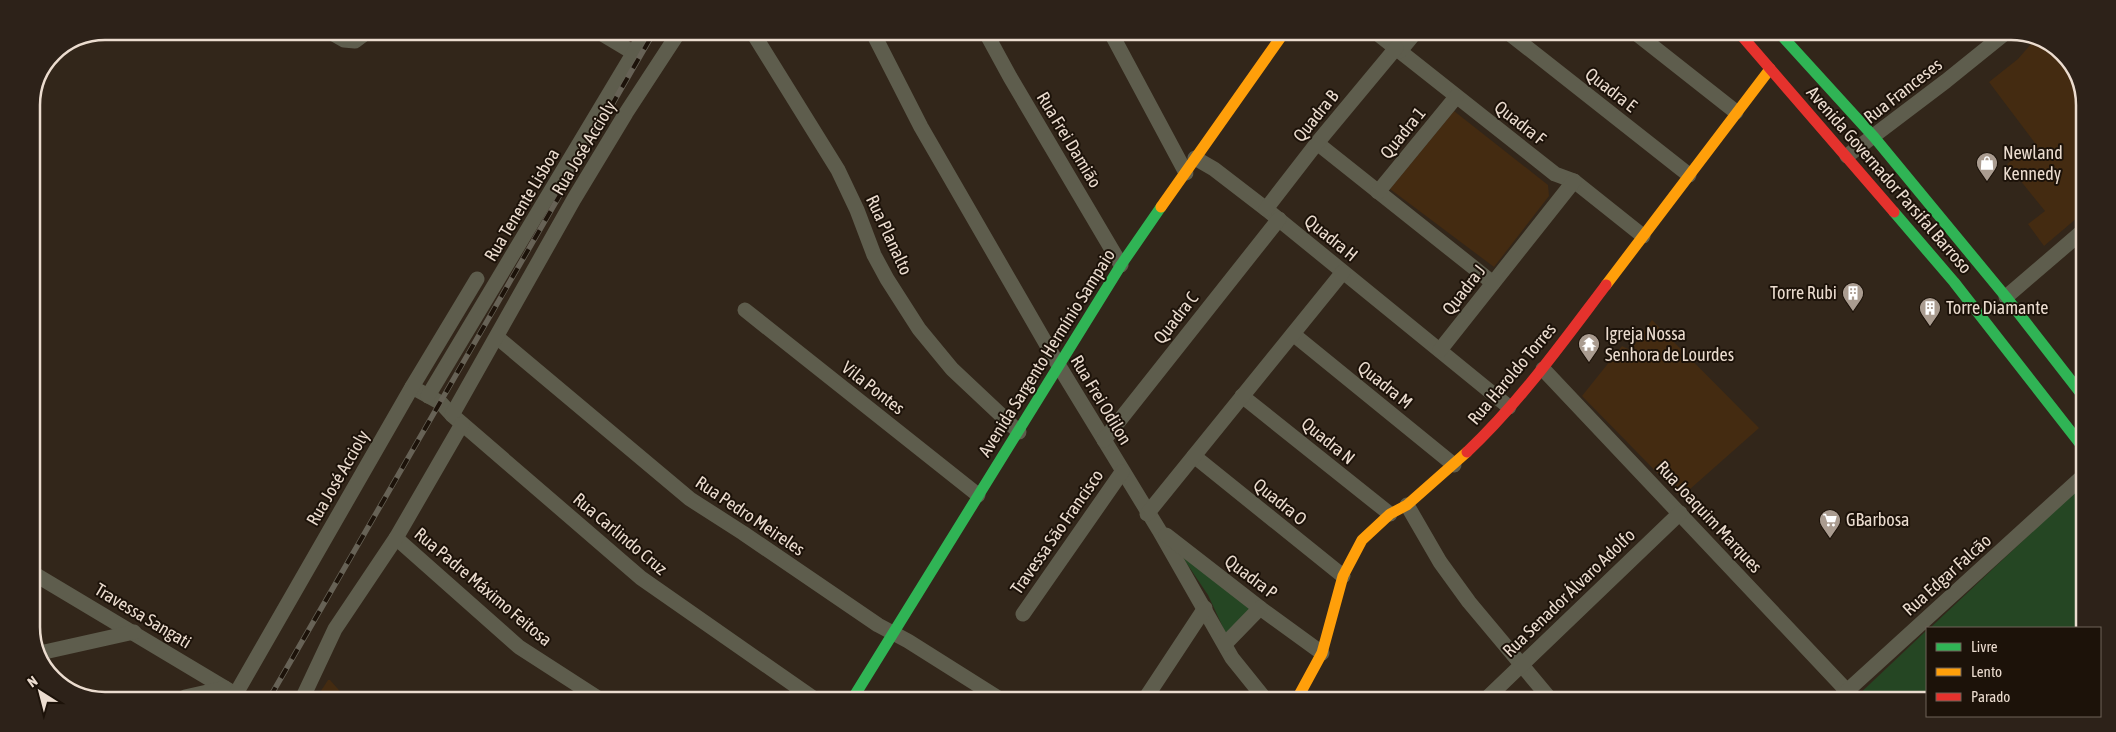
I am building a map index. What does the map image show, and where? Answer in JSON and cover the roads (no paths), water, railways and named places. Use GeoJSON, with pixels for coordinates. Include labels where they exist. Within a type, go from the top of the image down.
{"type":"FeatureCollection","features":[{"type":"Feature","properties":{"kind":"main road","name":"Avenida Sargento Hermínio Sampaio"},"geometry":{"type":"LineString","coordinates":[[856,692],[894,634],[1121,264],[1277,40]]}},
{"type":"Feature","properties":{"kind":"main road","name":"Avenida Governador Parsifal Barroso"},"geometry":{"type":"LineString","coordinates":[[1746,40],[1954,282],[2076,438]]}},
{"type":"Feature","properties":{"kind":"main road","name":"Avenida Governador Parsifal Barroso"},"geometry":{"type":"LineString","coordinates":[[1786,40],[1874,136],[2006,297],[2076,387]]}},
{"type":"Feature","properties":{"kind":"main road","name":"Rua Haroldo Torres"},"geometry":{"type":"LineString","coordinates":[[1301,692],[1322,653],[1343,576],[1362,540],[1390,514],[1407,505],[1454,465],[1498,423],[1509,407],[1543,369],[1770,69]]}},
{"type":"Feature","properties":{"kind":"street"},"geometry":{"type":"LineString","coordinates":[[344,40],[356,40]]}},
{"type":"Feature","properties":{"kind":"street"},"geometry":{"type":"LineString","coordinates":[[612,40],[634,53]]}},
{"type":"Feature","properties":{"kind":"street","name":"Rua Tenente Lisboa"},"geometry":{"type":"LineString","coordinates":[[428,396],[641,40]]}},
{"type":"Feature","properties":{"kind":"street","name":"Rua José Accioly"},"geometry":{"type":"LineString","coordinates":[[306,692],[335,629],[396,538],[498,338],[574,199],[626,113],[674,40]]}},
{"type":"Feature","properties":{"kind":"street","name":"Rua Planalto"},"geometry":{"type":"LineString","coordinates":[[757,40],[838,170],[886,279],[919,329],[952,368],[1018,432]]}},
{"type":"Feature","properties":{"kind":"street","name":"Rua Frei Odilon"},"geometry":{"type":"LineString","coordinates":[[877,40],[921,127],[1059,366],[1147,514],[1159,530],[1232,658],[1259,692]]}},
{"type":"Feature","properties":{"kind":"street","name":"Rua Frei Damião"},"geometry":{"type":"LineString","coordinates":[[990,40],[1121,264]]}},
{"type":"Feature","properties":{"kind":"street"},"geometry":{"type":"LineString","coordinates":[[1115,40],[1186,173]]}},
{"type":"Feature","properties":{"kind":"street","name":"Quadra F"},"geometry":{"type":"LineString","coordinates":[[1386,40],[1555,174],[1574,181],[1643,236]]}},
{"type":"Feature","properties":{"kind":"street","name":"Quadra B"},"geometry":{"type":"LineString","coordinates":[[1266,209],[1317,143],[1408,40]]}},
{"type":"Feature","properties":{"kind":"street","name":"Quadra E"},"geometry":{"type":"LineString","coordinates":[[1518,40],[1689,175]]}},
{"type":"Feature","properties":{"kind":"street"},"geometry":{"type":"LineString","coordinates":[[1645,40],[1736,112]]}},
{"type":"Feature","properties":{"kind":"street","name":"Rua Franceses"},"geometry":{"type":"LineString","coordinates":[[1847,156],[1997,40]]}},
{"type":"Feature","properties":{"kind":"street","name":"Quadra 1"},"geometry":{"type":"LineString","coordinates":[[1378,192],[1456,97]]}},
{"type":"Feature","properties":{"kind":"street"},"geometry":{"type":"LineString","coordinates":[[1317,143],[1493,283]]}},
{"type":"Feature","properties":{"kind":"street","name":"Quadra H"},"geometry":{"type":"LineString","coordinates":[[1195,158],[1214,169],[1266,209],[1440,350]]}},
{"type":"Feature","properties":{"kind":"street","name":"Quadra J"},"geometry":{"type":"LineString","coordinates":[[1440,350],[1574,181]]}},
{"type":"Feature","properties":{"kind":"street","name":"Quadra C"},"geometry":{"type":"LineString","coordinates":[[1104,440],[1279,220]]}},
{"type":"Feature","properties":{"kind":"street"},"geometry":{"type":"LineString","coordinates":[[2006,297],[2076,237]]}},
{"type":"Feature","properties":{"kind":"street"},"geometry":{"type":"LineString","coordinates":[[1147,514],[1343,272]]}},
{"type":"Feature","properties":{"kind":"street","name":"Rua José Accioly"},"geometry":{"type":"LineString","coordinates":[[232,692],[477,280]]}},
{"type":"Feature","properties":{"kind":"street","name":"Vila Pontes"},"geometry":{"type":"LineString","coordinates":[[745,310],[978,495]]}},
{"type":"Feature","properties":{"kind":"street","name":"Quadra M"},"geometry":{"type":"LineString","coordinates":[[1292,334],[1454,465]]}},
{"type":"Feature","properties":{"kind":"street","name":"Rua Pedro Meireles"},"geometry":{"type":"LineString","coordinates":[[498,338],[690,499],[894,634],[989,692]]}},
{"type":"Feature","properties":{"kind":"street"},"geometry":{"type":"LineString","coordinates":[[1440,350],[1509,407]]}},
{"type":"Feature","properties":{"kind":"street","name":"Rua Joaquim Marques"},"geometry":{"type":"LineString","coordinates":[[1543,369],[1680,513],[1838,692]]}},
{"type":"Feature","properties":{"kind":"street","name":"Rua Carlindo Cruz"},"geometry":{"type":"LineString","coordinates":[[412,387],[441,403],[457,420],[640,578],[804,692]]}},
{"type":"Feature","properties":{"kind":"street","name":"Quadra N"},"geometry":{"type":"LineString","coordinates":[[1242,396],[1390,514]]}},
{"type":"Feature","properties":{"kind":"street","name":"Quadra O"},"geometry":{"type":"LineString","coordinates":[[1194,456],[1343,576]]}},
{"type":"Feature","properties":{"kind":"street","name":"Travessa São Francisco"},"geometry":{"type":"LineString","coordinates":[[1023,614],[1122,472]]}},
{"type":"Feature","properties":{"kind":"street","name":"Rua Edgar Falcão"},"geometry":{"type":"LineString","coordinates":[[1846,692],[2076,482]]}},
{"type":"Feature","properties":{"kind":"street"},"geometry":{"type":"LineString","coordinates":[[1407,505],[1440,562],[1469,602],[1544,692]]}},
{"type":"Feature","properties":{"kind":"street","name":"Rua Senador Álvaro Adolfo"},"geometry":{"type":"LineString","coordinates":[[1493,692],[1680,513]]}},
{"type":"Feature","properties":{"kind":"street","name":"Quadra P"},"geometry":{"type":"LineString","coordinates":[[1159,530],[1322,653]]}},
{"type":"Feature","properties":{"kind":"street","name":"Rua Padre Máximo Feitosa"},"geometry":{"type":"LineString","coordinates":[[396,538],[519,647],[589,692]]}},
{"type":"Feature","properties":{"kind":"street","name":"Travessa Sangati"},"geometry":{"type":"LineString","coordinates":[[40,580],[134,632],[229,692]]}},
{"type":"Feature","properties":{"kind":"street"},"geometry":{"type":"LineString","coordinates":[[1150,692],[1205,608]]}},
{"type":"Feature","properties":{"kind":"street"},"geometry":{"type":"LineString","coordinates":[[1225,644],[1260,608]]}},
{"type":"Feature","properties":{"kind":"street"},"geometry":{"type":"LineString","coordinates":[[45,652],[134,632]]}},
{"type":"Feature","properties":{"kind":"railway"},"geometry":{"type":"LineString","coordinates":[[273,692],[649,40]]}},
{"type":"Feature","properties":{"kind":"place","name":"Newland Kennedy"},"geometry":{"type":"Point","coordinates":[1987,182]}},
{"type":"Feature","properties":{"kind":"place","name":"Torre Rubi"},"geometry":{"type":"Point","coordinates":[1853,312]}},
{"type":"Feature","properties":{"kind":"place","name":"Torre Diamante"},"geometry":{"type":"Point","coordinates":[1930,327]}},
{"type":"Feature","properties":{"kind":"place","name":"Igreja Nossa Senhora de Lourdes"},"geometry":{"type":"Point","coordinates":[1589,363]}},
{"type":"Feature","properties":{"kind":"place","name":"GBarbosa"},"geometry":{"type":"Point","coordinates":[1830,539]}}]}
